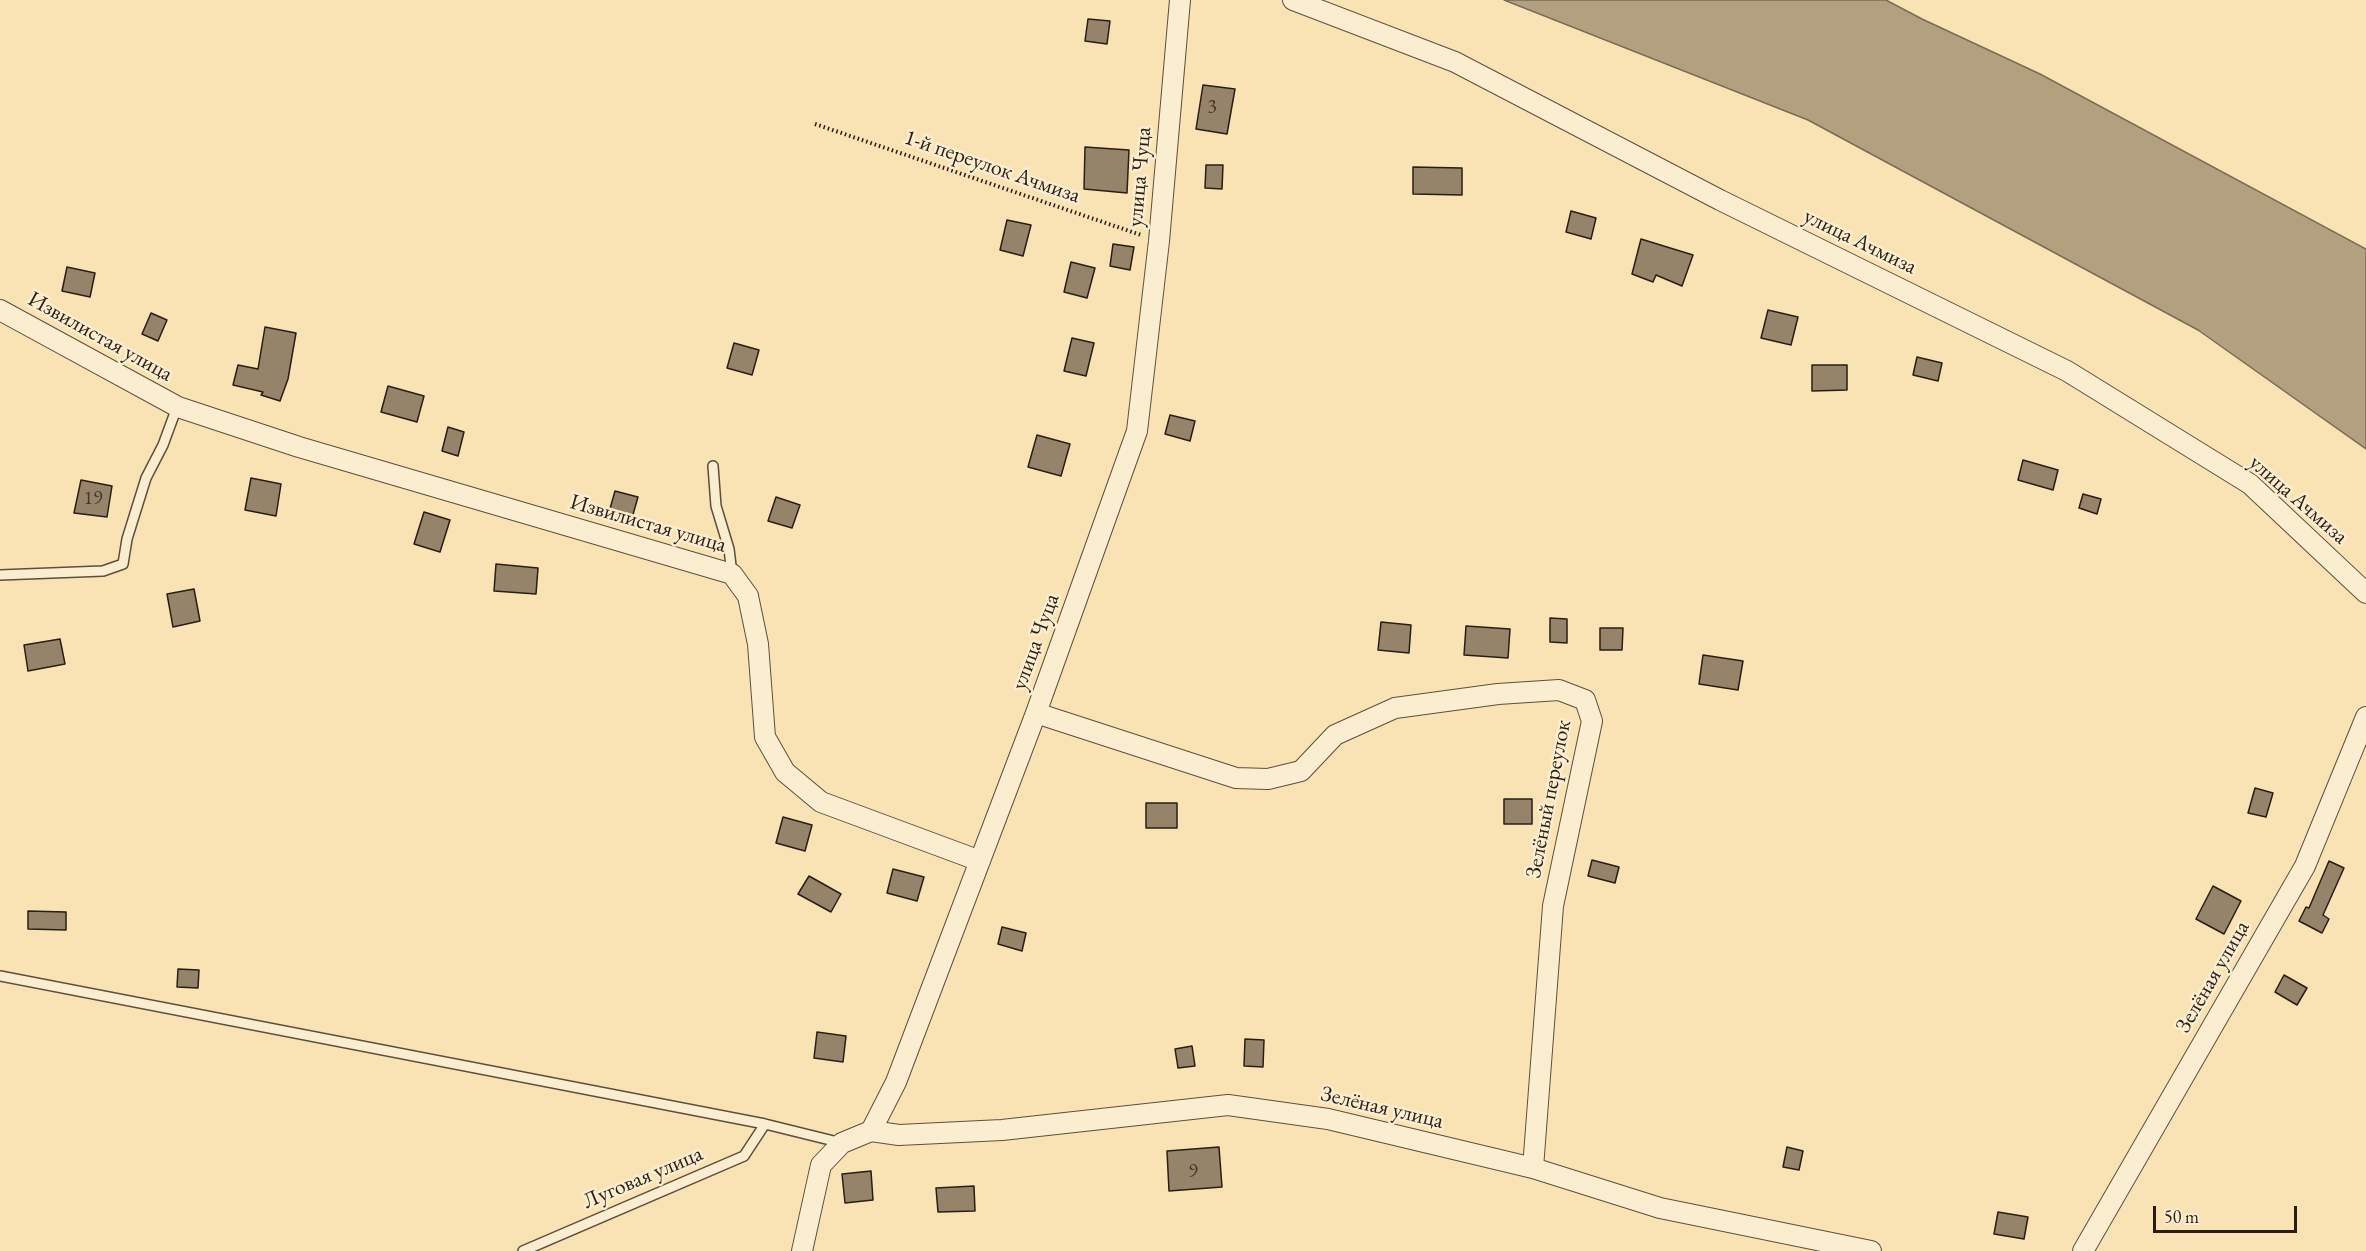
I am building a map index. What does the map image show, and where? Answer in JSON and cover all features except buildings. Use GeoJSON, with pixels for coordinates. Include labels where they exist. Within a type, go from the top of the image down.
{"type":"FeatureCollection","features":[{"type":"Feature","properties":{"kind":"street","name":"улица Чуца"},"geometry":{"type":"LineString","coordinates":[[871,1131],[896,1082],[980,861],[1036,713],[1137,431],[1159,242],[1180,0]]}},
{"type":"Feature","properties":{"kind":"street","name":"улица Ачмиза"},"geometry":{"type":"LineString","coordinates":[[1293,0],[1455,62],[1720,200],[2067,371],[2250,484],[2366,593]]}},
{"type":"Feature","properties":{"kind":"street","name":"Извилистая улица"},"geometry":{"type":"LineString","coordinates":[[0,310],[177,406],[299,447],[732,574],[748,596],[758,644],[765,737],[785,772],[821,802],[980,861]]}},
{"type":"Feature","properties":{"kind":"street","name":"Зелёный переулок"},"geometry":{"type":"LineString","coordinates":[[1036,713],[1236,778],[1268,779],[1301,771],[1335,735],[1395,708],[1498,694],[1560,690],[1585,700],[1592,721],[1553,906],[1533,1168]]}},
{"type":"Feature","properties":{"kind":"street","name":"Зелёная улица"},"geometry":{"type":"LineString","coordinates":[[2083,1251],[2305,866],[2366,717]]}},
{"type":"Feature","properties":{"kind":"street","name":"Зелёная улица"},"geometry":{"type":"LineString","coordinates":[[871,1131],[900,1135],[1002,1131],[1228,1105],[1328,1119],[1533,1168],[1660,1208],[1871,1251]]}},
{"type":"Feature","properties":{"kind":"street"},"geometry":{"type":"LineString","coordinates":[[802,1251],[821,1165],[842,1143],[871,1131]]}},
{"type":"Feature","properties":{"kind":"lane","name":"Извилистая улица"},"geometry":{"type":"LineString","coordinates":[[0,575],[103,571],[123,564],[127,539],[146,478],[163,446],[177,406]]}},
{"type":"Feature","properties":{"kind":"lane"},"geometry":{"type":"LineString","coordinates":[[713,466],[716,506],[729,549],[732,574]]}},
{"type":"Feature","properties":{"kind":"lane"},"geometry":{"type":"LineString","coordinates":[[0,976],[765,1124],[842,1143]]}},
{"type":"Feature","properties":{"kind":"lane","name":"Луговая улица"},"geometry":{"type":"LineString","coordinates":[[523,1251],[744,1156],[765,1124]]}},
{"type":"Feature","properties":{"kind":"path","name":"1-й переулок Ачмиза"},"geometry":{"type":"LineString","coordinates":[[815,123],[1159,242]]}},
{"type":"Feature","properties":{"kind":"shaded area"},"geometry":{"type":"Polygon","coordinates":[[[1504,0],[1886,0],[2040,74],[2366,249],[2366,449],[2198,330],[1808,120],[1504,0]]]}}]}
